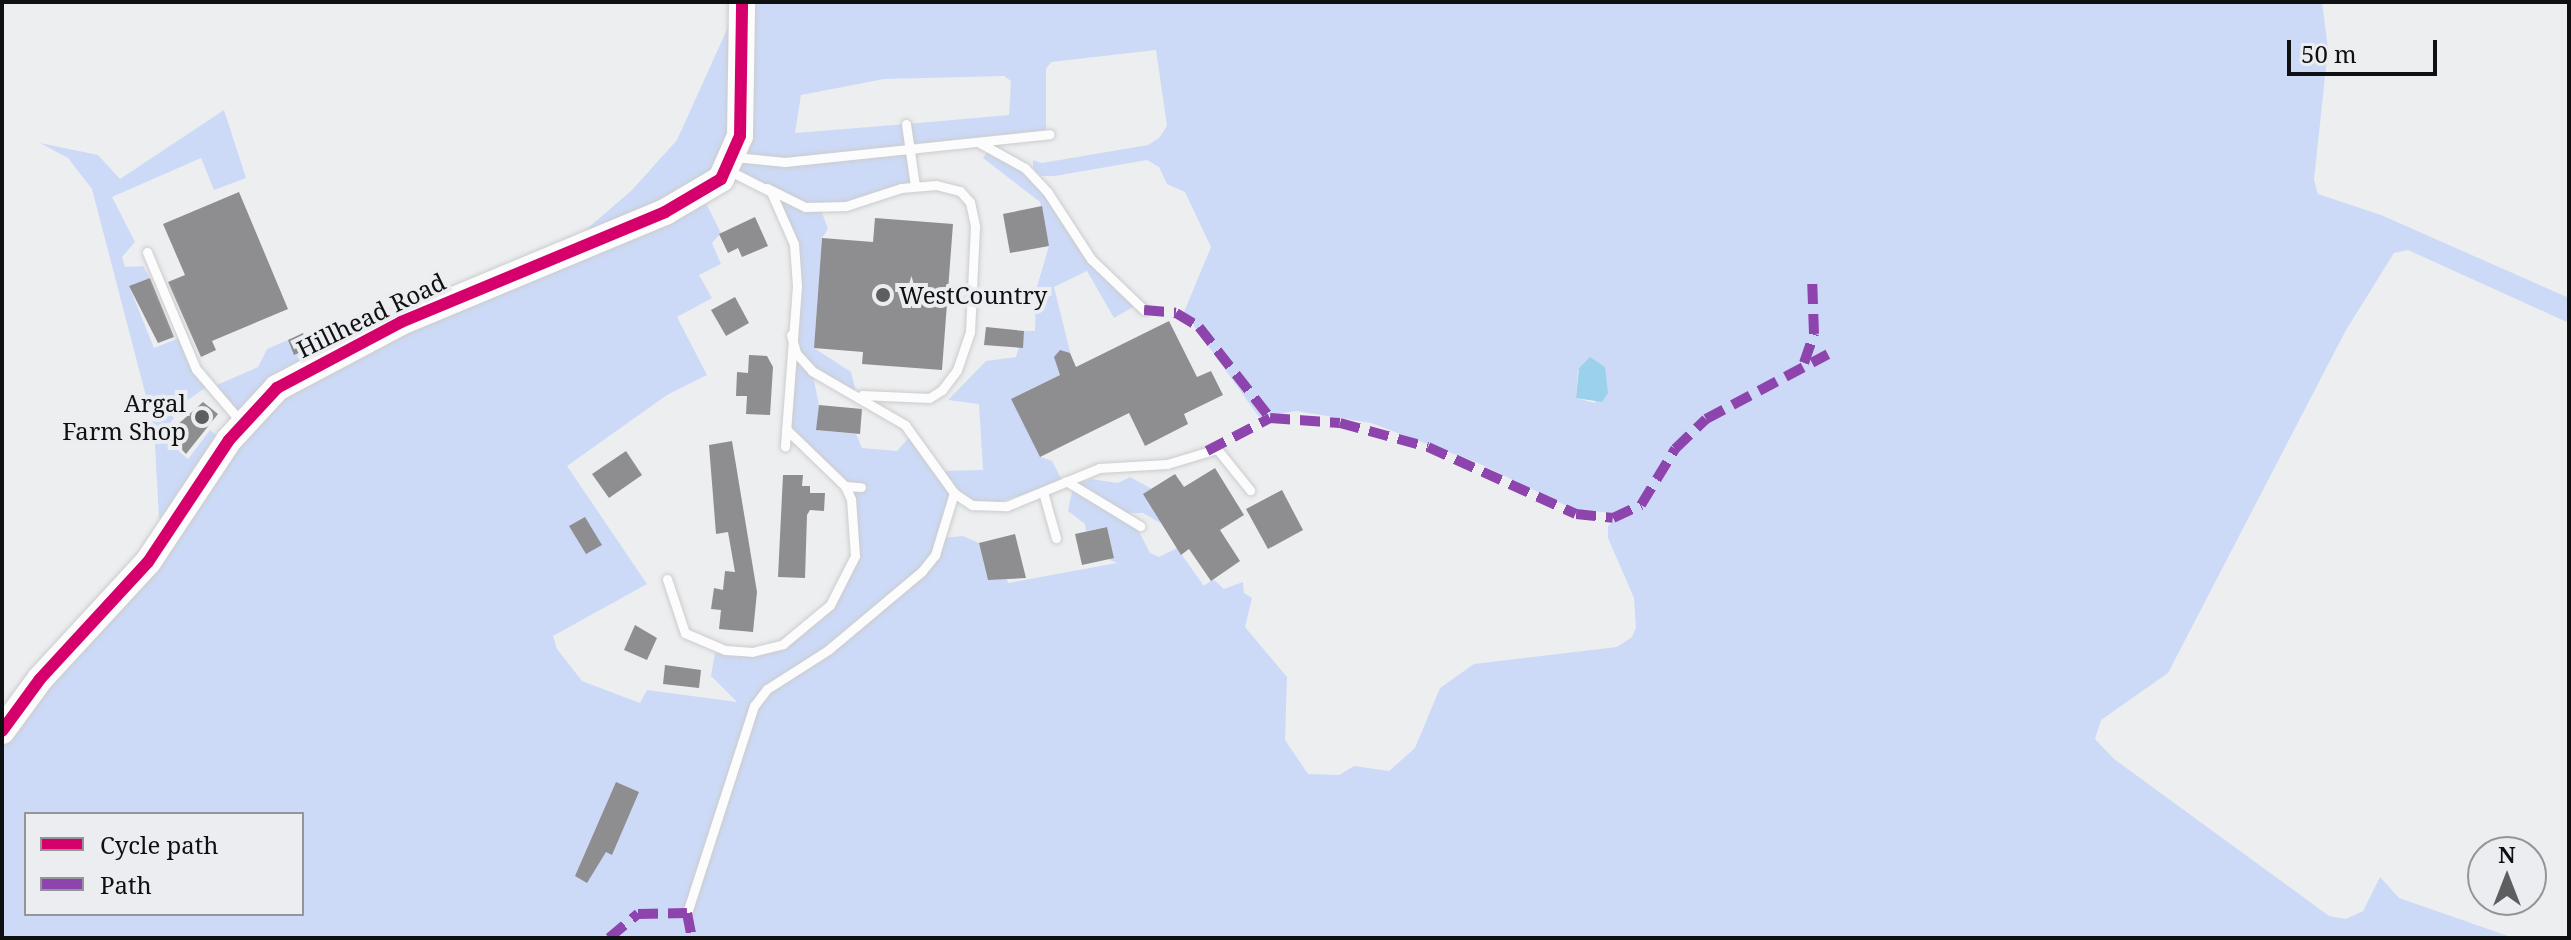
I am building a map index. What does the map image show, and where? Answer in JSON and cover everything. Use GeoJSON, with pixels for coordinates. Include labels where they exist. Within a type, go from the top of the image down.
{"type":"FeatureCollection","features":[{"type":"Feature","properties":{"kind":"street"},"geometry":{"type":"LineString","coordinates":[[731,164],[741,126],[742,2]]}},
{"type":"Feature","properties":{"kind":"street","name":"Hillhead Road"},"geometry":{"type":"LineString","coordinates":[[2,731],[40,679],[148,562],[242,423],[277,388],[337,354],[455,298],[687,202],[731,164]]}},
{"type":"Feature","properties":{"kind":"lane"},"geometry":{"type":"LineString","coordinates":[[906,124],[915,186]]}},
{"type":"Feature","properties":{"kind":"lane"},"geometry":{"type":"LineString","coordinates":[[731,164],[774,163],[910,145],[1050,134]]}},
{"type":"Feature","properties":{"kind":"lane"},"geometry":{"type":"LineString","coordinates":[[967,140],[996,147],[1025,168],[1048,193],[1091,259],[1144,310]]}},
{"type":"Feature","properties":{"kind":"lane"},"geometry":{"type":"LineString","coordinates":[[731,164],[793,204],[826,207],[915,186],[952,187],[966,196],[973,211],[966,350],[952,378],[934,396],[917,400],[856,394]]}},
{"type":"Feature","properties":{"kind":"lane"},"geometry":{"type":"LineString","coordinates":[[767,188],[782,208],[794,244],[797,286],[785,447]]}},
{"type":"Feature","properties":{"kind":"lane"},"geometry":{"type":"LineString","coordinates":[[147,252],[196,369],[242,423]]}},
{"type":"Feature","properties":{"kind":"lane"},"geometry":{"type":"LineString","coordinates":[[791,335],[806,365],[905,425],[954,493],[972,505],[990,508],[1043,492],[1099,468],[1167,464],[1217,449],[1250,490]]}},
{"type":"Feature","properties":{"kind":"lane"},"geometry":{"type":"LineString","coordinates":[[667,579],[682,629],[698,641],[743,652],[783,644],[824,614],[852,564],[855,526],[845,486],[786,429]]}},
{"type":"Feature","properties":{"kind":"lane"},"geometry":{"type":"LineString","coordinates":[[1066,481],[1140,526]]}},
{"type":"Feature","properties":{"kind":"lane"},"geometry":{"type":"LineString","coordinates":[[845,486],[861,487]]}},
{"type":"Feature","properties":{"kind":"lane"},"geometry":{"type":"LineString","coordinates":[[1043,492],[1056,538]]}},
{"type":"Feature","properties":{"kind":"lane"},"geometry":{"type":"LineString","coordinates":[[687,913],[758,700],[922,571],[935,555],[954,493]]}},
{"type":"Feature","properties":{"kind":"shaded area"},"geometry":{"type":"Polygon","coordinates":[[[743,2],[2322,2],[2328,49],[2314,180],[2318,194],[2381,215],[2569,298],[2569,323],[2408,250],[2394,253],[2346,330],[2168,673],[2101,720],[2095,739],[2114,759],[2329,916],[2346,919],[2363,911],[2380,877],[2399,898],[2514,938],[2,938],[2,734],[267,398],[702,195],[721,233],[712,243],[721,264],[699,275],[712,298],[677,317],[707,375],[667,395],[567,466],[647,584],[553,636],[557,649],[582,681],[640,703],[647,690],[737,702],[711,676],[715,653],[769,649],[817,621],[852,564],[848,490],[786,429],[797,295],[789,221],[779,200],[729,170],[743,2]],[[1156,50],[1051,62],[1046,69],[1046,130],[911,144],[907,124],[1009,115],[1011,81],[1004,76],[884,79],[801,95],[795,133],[906,124],[915,186],[821,210],[828,229],[822,238],[814,348],[851,372],[855,388],[854,393],[812,371],[819,405],[817,430],[856,434],[862,448],[897,451],[913,433],[940,471],[983,470],[979,404],[948,400],[986,361],[1016,357],[1024,331],[1035,331],[1036,290],[1049,246],[1040,202],[983,158],[992,146],[1036,181],[1074,236],[1135,306],[1114,318],[1087,271],[1054,287],[1074,368],[1011,399],[1041,457],[1052,461],[1063,482],[983,507],[954,493],[941,538],[963,536],[979,543],[988,580],[1006,575],[1008,583],[1117,563],[1108,559],[1114,557],[1107,527],[1086,531],[1085,524],[1068,511],[1073,487],[1135,524],[1150,553],[1159,557],[1177,548],[1204,586],[1213,579],[1224,589],[1243,582],[1244,593],[1252,598],[1245,627],[1287,677],[1285,740],[1308,774],[1339,775],[1354,766],[1389,771],[1415,748],[1440,688],[1474,664],[1617,647],[1632,637],[1636,628],[1634,598],[1608,538],[1608,526],[1621,514],[1573,509],[1478,463],[1371,423],[1296,411],[1259,417],[1184,312],[1211,247],[1185,192],[1167,184],[1159,167],[1147,160],[1055,176],[1041,176],[1033,168],[1033,160],[1042,163],[1148,145],[1159,138],[1167,126],[1156,50]],[[1578,370],[1576,398],[1595,403],[1606,377],[1578,370]]]}},
{"type":"Feature","properties":{"kind":"shaded area"},"geometry":{"type":"Polygon","coordinates":[[[738,5],[725,169],[565,248],[632,190],[677,140],[738,5]]]}},
{"type":"Feature","properties":{"kind":"shaded area"},"geometry":{"type":"Polygon","coordinates":[[[224,110],[246,178],[214,190],[201,158],[112,197],[135,242],[122,257],[125,267],[143,266],[150,278],[129,286],[154,348],[182,337],[208,386],[169,413],[174,418],[161,435],[188,459],[210,430],[226,443],[172,523],[159,518],[154,427],[92,189],[68,158],[40,143],[98,155],[120,179],[224,110]]]}},
{"type":"Feature","properties":{"kind":"shaded area"},"geometry":{"type":"Polygon","coordinates":[[[288,340],[294,354],[313,347],[320,361],[241,422],[210,388],[258,367],[267,349],[288,340]]]}},
{"type":"Feature","properties":{"kind":"shaded area"},"geometry":{"type":"Polygon","coordinates":[[[1590,357],[1605,367],[1608,393],[1602,402],[1576,398],[1579,368],[1590,357]]]}},
{"type":"Feature","properties":{"kind":"shaded area"},"geometry":{"type":"Polygon","coordinates":[[[1130,477],[1152,489],[1162,524],[1143,513],[1121,513],[1074,485],[1091,479],[1118,483],[1130,477]]]}},
{"type":"Feature","properties":{"kind":"building"},"geometry":{"type":"Polygon","coordinates":[[[239,192],[288,309],[212,341],[216,350],[201,357],[168,282],[185,275],[163,224],[239,192]]]}},
{"type":"Feature","properties":{"kind":"building"},"geometry":{"type":"Polygon","coordinates":[[[1042,206],[1049,246],[1010,253],[1003,214],[1042,206]]]}},
{"type":"Feature","properties":{"kind":"building"},"geometry":{"type":"Polygon","coordinates":[[[755,217],[768,246],[742,257],[738,248],[728,253],[719,234],[755,217]]]}},
{"type":"Feature","properties":{"kind":"building","name":"WestCountry"},"geometry":{"type":"Polygon","coordinates":[[[875,218],[953,224],[942,370],[862,364],[863,352],[814,348],[822,238],[873,242],[875,218]]]}},
{"type":"Feature","properties":{"kind":"building"},"geometry":{"type":"Polygon","coordinates":[[[150,278],[174,337],[158,343],[129,286],[150,278]]]}},
{"type":"Feature","properties":{"kind":"building"},"geometry":{"type":"Polygon","coordinates":[[[735,297],[749,323],[726,336],[711,310],[735,297]]]}},
{"type":"Feature","properties":{"kind":"building"},"geometry":{"type":"Polygon","coordinates":[[[1169,321],[1197,377],[1211,371],[1223,395],[1184,414],[1188,424],[1145,446],[1129,413],[1040,457],[1011,399],[1060,375],[1054,357],[1060,350],[1070,353],[1076,367],[1169,321]]]}},
{"type":"Feature","properties":{"kind":"building"},"geometry":{"type":"Polygon","coordinates":[[[986,327],[1024,331],[1023,348],[984,345],[986,327]]]}},
{"type":"Feature","properties":{"kind":"building"},"geometry":{"type":"Polygon","coordinates":[[[303,333],[309,348],[294,355],[288,340],[303,333]]]}},
{"type":"Feature","properties":{"kind":"building"},"geometry":{"type":"Polygon","coordinates":[[[749,355],[767,356],[773,367],[770,415],[746,414],[747,396],[736,396],[737,372],[748,373],[749,355]]]}},
{"type":"Feature","properties":{"kind":"building"},"geometry":{"type":"Polygon","coordinates":[[[203,402],[218,414],[186,454],[167,434],[203,402]]]}},
{"type":"Feature","properties":{"kind":"building"},"geometry":{"type":"Polygon","coordinates":[[[819,405],[862,409],[860,434],[816,430],[819,405]]]}},
{"type":"Feature","properties":{"kind":"building"},"geometry":{"type":"Polygon","coordinates":[[[732,441],[757,592],[753,632],[719,629],[721,610],[711,609],[714,588],[723,590],[725,571],[735,572],[728,532],[716,534],[709,445],[732,441]]]}},
{"type":"Feature","properties":{"kind":"building"},"geometry":{"type":"Polygon","coordinates":[[[626,451],[642,475],[609,498],[592,474],[626,451]]]}},
{"type":"Feature","properties":{"kind":"building"},"geometry":{"type":"Polygon","coordinates":[[[1215,468],[1244,515],[1220,530],[1240,561],[1211,581],[1189,549],[1181,555],[1143,494],[1175,474],[1184,487],[1215,468]]]}},
{"type":"Feature","properties":{"kind":"building"},"geometry":{"type":"Polygon","coordinates":[[[783,475],[803,475],[802,486],[810,486],[810,493],[825,493],[824,511],[810,510],[807,515],[805,578],[778,577],[783,475]]]}},
{"type":"Feature","properties":{"kind":"building"},"geometry":{"type":"Polygon","coordinates":[[[1282,490],[1303,530],[1268,549],[1246,509],[1282,490]]]}},
{"type":"Feature","properties":{"kind":"building"},"geometry":{"type":"Polygon","coordinates":[[[585,517],[602,545],[586,554],[569,526],[585,517]]]}},
{"type":"Feature","properties":{"kind":"building"},"geometry":{"type":"Polygon","coordinates":[[[1107,527],[1114,558],[1082,565],[1075,534],[1107,527]]]}},
{"type":"Feature","properties":{"kind":"building"},"geometry":{"type":"Polygon","coordinates":[[[1015,534],[1026,578],[988,580],[979,543],[1015,534]]]}},
{"type":"Feature","properties":{"kind":"building"},"geometry":{"type":"Polygon","coordinates":[[[635,625],[657,638],[647,660],[624,650],[635,625]]]}},
{"type":"Feature","properties":{"kind":"building"},"geometry":{"type":"Polygon","coordinates":[[[665,665],[701,670],[699,688],[663,684],[665,665]]]}},
{"type":"Feature","properties":{"kind":"building"},"geometry":{"type":"Polygon","coordinates":[[[616,782],[639,792],[612,855],[606,852],[587,883],[575,876],[616,782]]]}},
{"type":"Feature","properties":{"kind":"marked path"},"geometry":{"type":"LineString","coordinates":[[1804,363],[1814,334],[1812,276]]}},
{"type":"Feature","properties":{"kind":"marked path"},"geometry":{"type":"LineString","coordinates":[[1144,310],[1176,313],[1199,327],[1270,418]]}},
{"type":"Feature","properties":{"kind":"marked path"},"geometry":{"type":"LineString","coordinates":[[1207,451],[1270,418],[1340,423],[1428,447],[1576,514],[1613,518],[1641,505],[1675,449],[1706,419],[1828,354]]}},
{"type":"Feature","properties":{"kind":"marked path"},"geometry":{"type":"LineString","coordinates":[[687,913],[692,938]]}},
{"type":"Feature","properties":{"kind":"marked path"},"geometry":{"type":"LineString","coordinates":[[609,938],[638,914],[687,913]]}},
{"type":"Feature","properties":{"kind":"cycle path"},"geometry":{"type":"LineString","coordinates":[[2,731],[40,679],[148,562],[229,440],[277,388],[401,322],[665,212],[721,179],[740,136],[742,2]]}},
{"type":"Feature","properties":{"kind":"place","name":"WestCountry"},"geometry":{"type":"Point","coordinates":[883,295]}},
{"type":"Feature","properties":{"kind":"place","name":"Argal Farm Shop"},"geometry":{"type":"Point","coordinates":[202,417]}}]}
